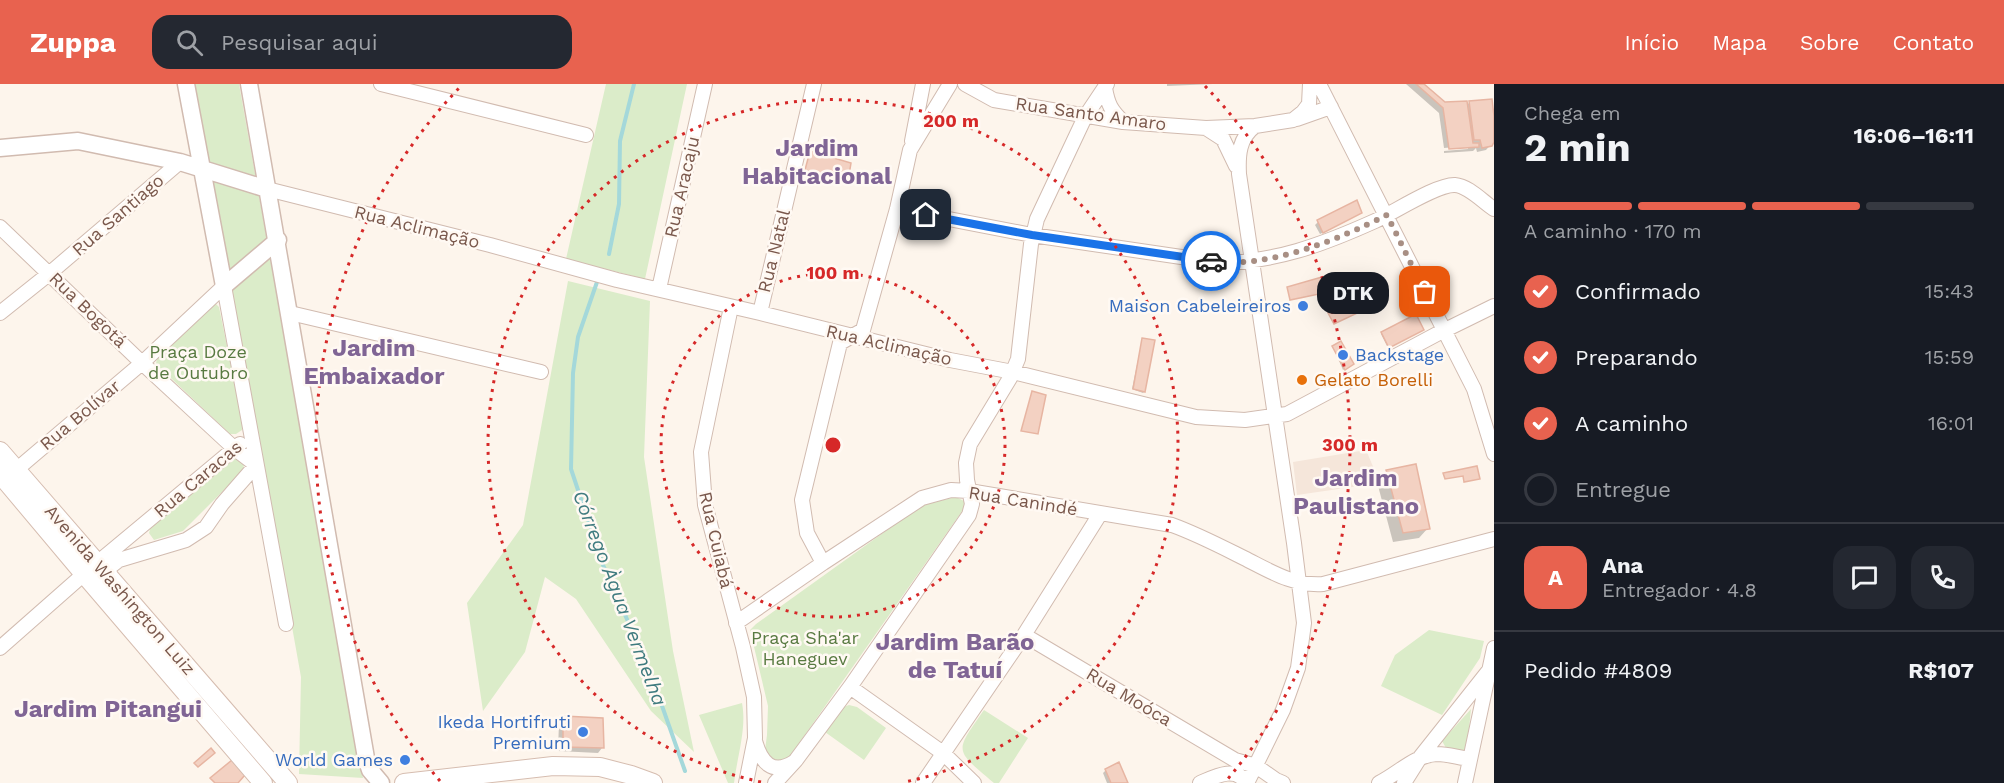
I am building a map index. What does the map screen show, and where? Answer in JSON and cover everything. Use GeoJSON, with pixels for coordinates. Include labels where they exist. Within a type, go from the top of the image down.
{"type":"FeatureCollection","features":[{"type":"Feature","properties":{"kind":"main road","name":"Avenida Washington Luiz"},"geometry":{"type":"LineString","coordinates":[[0,451],[5,475],[97,572],[283,778]]}},
{"type":"Feature","properties":{"kind":"main road","name":"Avenida Washington Luiz"},"geometry":{"type":"LineString","coordinates":[[97,572],[263,783]]}},
{"type":"Feature","properties":{"kind":"main road"},"geometry":{"type":"LineString","coordinates":[[404,783],[553,766],[600,767],[653,783]]}},
{"type":"Feature","properties":{"kind":"main road"},"geometry":{"type":"LineString","coordinates":[[283,778],[302,783]]}},
{"type":"Feature","properties":{"kind":"street"},"geometry":{"type":"LineString","coordinates":[[186,84],[286,624]]}},
{"type":"Feature","properties":{"kind":"street"},"geometry":{"type":"LineString","coordinates":[[249,84],[278,240],[366,758],[370,770],[381,783]]}},
{"type":"Feature","properties":{"kind":"street"},"geometry":{"type":"LineString","coordinates":[[381,84],[586,135]]}},
{"type":"Feature","properties":{"kind":"street","name":"Rua Aracaju"},"geometry":{"type":"LineString","coordinates":[[659,290],[705,84]]}},
{"type":"Feature","properties":{"kind":"street","name":"Rua Natal"},"geometry":{"type":"LineString","coordinates":[[760,313],[814,84]]}},
{"type":"Feature","properties":{"kind":"street"},"geometry":{"type":"LineString","coordinates":[[823,563],[807,533],[802,500],[840,343],[863,330],[897,209],[922,84]]}},
{"type":"Feature","properties":{"kind":"street"},"geometry":{"type":"LineString","coordinates":[[910,150],[950,84]]}},
{"type":"Feature","properties":{"kind":"street","name":"Rua Santo Amaro"},"geometry":{"type":"LineString","coordinates":[[965,84],[994,100],[1123,123],[1206,128],[1255,126],[1293,120],[1331,107]]}},
{"type":"Feature","properties":{"kind":"street"},"geometry":{"type":"LineString","coordinates":[[1293,120],[1309,104],[1310,84]]}},
{"type":"Feature","properties":{"kind":"street"},"geometry":{"type":"LineString","coordinates":[[1319,84],[1474,388],[1494,454]]}},
{"type":"Feature","properties":{"kind":"street"},"geometry":{"type":"LineString","coordinates":[[775,783],[796,760],[850,687],[969,515],[972,504],[966,463],[970,444],[1013,372],[1018,359],[1032,235],[1037,219],[1085,117],[1106,86]]}},
{"type":"Feature","properties":{"kind":"street"},"geometry":{"type":"LineString","coordinates":[[1106,86],[1107,102],[1111,111],[1123,123]]}},
{"type":"Feature","properties":{"kind":"street"},"geometry":{"type":"LineString","coordinates":[[1239,174],[1240,149],[1244,136],[1255,126]]}},
{"type":"Feature","properties":{"kind":"street"},"geometry":{"type":"LineString","coordinates":[[1200,783],[1231,773],[1250,777],[1282,710],[1298,668],[1304,623],[1239,174],[1223,139],[1206,128]]}},
{"type":"Feature","properties":{"kind":"street"},"geometry":{"type":"LineString","coordinates":[[4,149],[78,141],[180,162],[267,189]]}},
{"type":"Feature","properties":{"kind":"street","name":"Rua Santiago"},"geometry":{"type":"LineString","coordinates":[[0,313],[180,162]]}},
{"type":"Feature","properties":{"kind":"street"},"geometry":{"type":"LineString","coordinates":[[897,209],[1032,235],[1215,262],[1239,263],[1320,245],[1387,215],[1441,187],[1455,185],[1467,189],[1494,209]]}},
{"type":"Feature","properties":{"kind":"street","name":"Rua Aclimação"},"geometry":{"type":"LineString","coordinates":[[267,189],[659,290],[1196,417],[1245,420],[1287,414],[1494,306]]}},
{"type":"Feature","properties":{"kind":"street","name":"Rua Bogotá"},"geometry":{"type":"LineString","coordinates":[[0,227],[142,363],[235,449],[256,465]]}},
{"type":"Feature","properties":{"kind":"street"},"geometry":{"type":"LineString","coordinates":[[224,286],[278,240]]}},
{"type":"Feature","properties":{"kind":"street","name":"Rua Bolívar"},"geometry":{"type":"LineString","coordinates":[[5,475],[142,363],[224,286]]}},
{"type":"Feature","properties":{"kind":"street","name":"Rua Cuiabá"},"geometry":{"type":"LineString","coordinates":[[731,307],[700,452],[705,505],[754,697],[755,738],[758,752],[768,765],[784,767],[796,760]]}},
{"type":"Feature","properties":{"kind":"street"},"geometry":{"type":"LineString","coordinates":[[290,313],[542,372]]}},
{"type":"Feature","properties":{"kind":"street","name":"Rua Caracas"},"geometry":{"type":"LineString","coordinates":[[0,648],[97,572],[145,524],[251,435]]}},
{"type":"Feature","properties":{"kind":"street"},"geometry":{"type":"LineString","coordinates":[[97,572],[110,567],[119,560],[186,540],[206,527],[243,478],[256,465]]}},
{"type":"Feature","properties":{"kind":"street"},"geometry":{"type":"LineString","coordinates":[[243,478],[257,486],[261,493]]}},
{"type":"Feature","properties":{"kind":"street","name":"Rua Canindé"},"geometry":{"type":"LineString","coordinates":[[736,623],[922,498],[951,490],[969,491],[1172,525],[1196,533],[1283,579],[1300,583]]}},
{"type":"Feature","properties":{"kind":"street"},"geometry":{"type":"LineString","coordinates":[[923,783],[1023,636],[1101,514]]}},
{"type":"Feature","properties":{"kind":"street","name":"Rua Caracas"},"geometry":{"type":"LineString","coordinates":[[145,524],[142,535],[146,544],[155,548]]}},
{"type":"Feature","properties":{"kind":"street"},"geometry":{"type":"LineString","coordinates":[[1300,583],[1323,584],[1494,539]]}},
{"type":"Feature","properties":{"kind":"street","name":"Rua Moóca"},"geometry":{"type":"LineString","coordinates":[[1023,636],[1230,757],[1250,777],[1280,782]]}},
{"type":"Feature","properties":{"kind":"street"},"geometry":{"type":"LineString","coordinates":[[1466,783],[1483,706],[1491,684],[1490,669],[1494,648]]}},
{"type":"Feature","properties":{"kind":"street"},"geometry":{"type":"LineString","coordinates":[[1404,783],[1421,756],[1490,669]]}},
{"type":"Feature","properties":{"kind":"street"},"geometry":{"type":"LineString","coordinates":[[850,687],[943,753],[974,783]]}},
{"type":"Feature","properties":{"kind":"street"},"geometry":{"type":"LineString","coordinates":[[1467,697],[1475,699],[1483,706]]}},
{"type":"Feature","properties":{"kind":"street","name":"Rua Cuiabá"},"geometry":{"type":"LineString","coordinates":[[746,783],[755,738]]}},
{"type":"Feature","properties":{"kind":"street"},"geometry":{"type":"LineString","coordinates":[[1219,775],[1230,757],[1249,760],[1262,752]]}},
{"type":"Feature","properties":{"kind":"street"},"geometry":{"type":"LineString","coordinates":[[1379,783],[1421,756],[1437,754],[1470,759]]}},
{"type":"Feature","properties":{"kind":"shaded area"},"geometry":{"type":"Polygon","coordinates":[[[1366,450],[1380,483],[1297,495],[1293,462],[1366,450]]]}},
{"type":"Feature","properties":{"kind":"green space"},"geometry":{"type":"Polygon","coordinates":[[[195,84],[239,84],[363,778],[299,774],[301,677],[195,84]]]}},
{"type":"Feature","properties":{"kind":"green space"},"geometry":{"type":"Polygon","coordinates":[[[606,84],[687,84],[645,279],[566,259],[606,84]]]}},
{"type":"Feature","properties":{"kind":"green space"},"geometry":{"type":"Polygon","coordinates":[[[568,281],[650,301],[644,457],[673,651],[694,752],[651,711],[576,599],[545,577],[525,652],[483,711],[467,603],[523,525],[568,281]]]}},
{"type":"Feature","properties":{"kind":"green space","name":"Praça Doze de Outubro"},"geometry":{"type":"Polygon","coordinates":[[[216,304],[219,307],[242,419],[242,430],[236,434],[230,434],[156,364],[157,358],[216,304]]]}},
{"type":"Feature","properties":{"kind":"green space"},"geometry":{"type":"Polygon","coordinates":[[[232,458],[237,458],[244,464],[243,471],[183,531],[154,540],[149,533],[152,522],[232,458]]]}},
{"type":"Feature","properties":{"kind":"green space","name":"Praça Sha'ar Haneguev"},"geometry":{"type":"Polygon","coordinates":[[[956,497],[964,501],[965,507],[788,759],[772,759],[765,750],[768,706],[750,630],[922,505],[956,497]]]}},
{"type":"Feature","properties":{"kind":"green space"},"geometry":{"type":"Polygon","coordinates":[[[1429,630],[1484,641],[1480,658],[1442,715],[1381,686],[1395,655],[1429,630]]]}},
{"type":"Feature","properties":{"kind":"green space"},"geometry":{"type":"Polygon","coordinates":[[[742,703],[742,732],[734,783],[728,783],[699,715],[742,703]]]}},
{"type":"Feature","properties":{"kind":"green space"},"geometry":{"type":"Polygon","coordinates":[[[849,705],[857,707],[886,728],[864,760],[825,732],[841,708],[849,705]]]}},
{"type":"Feature","properties":{"kind":"green space"},"geometry":{"type":"Polygon","coordinates":[[[1471,709],[1467,749],[1461,753],[1446,748],[1442,741],[1471,709]]]}},
{"type":"Feature","properties":{"kind":"green space"},"geometry":{"type":"Polygon","coordinates":[[[984,710],[1028,738],[999,783],[994,783],[971,763],[963,750],[963,743],[967,735],[984,710]]]}},
{"type":"Feature","properties":{"kind":"building"},"geometry":{"type":"Polygon","coordinates":[[[1416,84],[1424,84],[1445,102],[1467,101],[1473,143],[1479,143],[1479,147],[1449,149],[1443,108],[1416,84]]]}},
{"type":"Feature","properties":{"kind":"building"},"geometry":{"type":"Polygon","coordinates":[[[1492,99],[1494,142],[1492,146],[1482,148],[1480,140],[1474,140],[1469,101],[1492,99]]]}},
{"type":"Feature","properties":{"kind":"building"},"geometry":{"type":"Polygon","coordinates":[[[810,151],[851,163],[848,181],[805,170],[810,151]]]}},
{"type":"Feature","properties":{"kind":"building"},"geometry":{"type":"Polygon","coordinates":[[[1357,200],[1362,213],[1323,233],[1317,220],[1357,200]]]}},
{"type":"Feature","properties":{"kind":"building"},"geometry":{"type":"Polygon","coordinates":[[[1322,277],[1324,293],[1290,300],[1287,287],[1322,277]]]}},
{"type":"Feature","properties":{"kind":"building"},"geometry":{"type":"Polygon","coordinates":[[[1362,300],[1366,309],[1334,324],[1328,313],[1347,312],[1362,300]]]}},
{"type":"Feature","properties":{"kind":"building"},"geometry":{"type":"Polygon","coordinates":[[[1416,314],[1424,330],[1389,348],[1381,332],[1416,314]]]}},
{"type":"Feature","properties":{"kind":"building"},"geometry":{"type":"Polygon","coordinates":[[[1142,338],[1155,340],[1145,392],[1133,389],[1142,338]]]}},
{"type":"Feature","properties":{"kind":"building","name":"Backstage"},"geometry":{"type":"Polygon","coordinates":[[[1341,341],[1354,364],[1345,370],[1332,346],[1341,341]]]}},
{"type":"Feature","properties":{"kind":"building"},"geometry":{"type":"Polygon","coordinates":[[[1032,391],[1046,395],[1038,434],[1021,431],[1032,391]]]}},
{"type":"Feature","properties":{"kind":"building"},"geometry":{"type":"Polygon","coordinates":[[[1416,464],[1430,529],[1403,533],[1386,470],[1416,464]]]}},
{"type":"Feature","properties":{"kind":"building"},"geometry":{"type":"Polygon","coordinates":[[[1477,466],[1480,479],[1464,482],[1463,476],[1445,479],[1443,473],[1477,466]]]}},
{"type":"Feature","properties":{"kind":"building","name":"Ikeda Hortifruti Premium"},"geometry":{"type":"Polygon","coordinates":[[[563,716],[603,718],[604,748],[563,747],[563,716]]]}},
{"type":"Feature","properties":{"kind":"building"},"geometry":{"type":"Polygon","coordinates":[[[211,748],[215,753],[198,767],[194,763],[211,748]]]}},
{"type":"Feature","properties":{"kind":"building"},"geometry":{"type":"Polygon","coordinates":[[[232,760],[245,775],[238,783],[215,783],[210,778],[232,760]]]}},
{"type":"Feature","properties":{"kind":"building"},"geometry":{"type":"Polygon","coordinates":[[[1119,762],[1128,783],[1111,783],[1105,769],[1119,762]]]}},
{"type":"Feature","properties":{"kind":"waterway","name":"Córrego Àgua Vermelha"},"geometry":{"type":"LineString","coordinates":[[609,254],[619,204],[620,141],[634,84]]}},
{"type":"Feature","properties":{"kind":"waterway","name":"Córrego Àgua Vermelha"},"geometry":{"type":"LineString","coordinates":[[597,282],[578,337],[573,373],[571,469],[603,565],[649,669],[685,771]]}},
{"type":"Feature","properties":{"kind":"way so far"},"geometry":{"type":"LineString","coordinates":[[1211,261],[1239,263],[1262,260],[1320,245],[1387,215],[1425,292]]}},
{"type":"Feature","properties":{"kind":"place","name":"DTK"},"geometry":{"type":"Point","coordinates":[1425,292]}},
{"type":"Feature","properties":{"kind":"place","name":"Maison Cabeleireiros"},"geometry":{"type":"Point","coordinates":[1303,306]}},
{"type":"Feature","properties":{"kind":"place","name":"Backstage"},"geometry":{"type":"Point","coordinates":[1343,355]}},
{"type":"Feature","properties":{"kind":"place","name":"Gelato Borelli"},"geometry":{"type":"Point","coordinates":[1302,380]}},
{"type":"Feature","properties":{"kind":"place","name":"Ikeda Hortifruti Premium"},"geometry":{"type":"Point","coordinates":[583,732]}},
{"type":"Feature","properties":{"kind":"place","name":"World Games"},"geometry":{"type":"Point","coordinates":[405,760]}},
{"type":"Feature","properties":{"kind":"district","name":"Jardim Habitacional"},"geometry":{"type":"Point","coordinates":[817,162]}},
{"type":"Feature","properties":{"kind":"district","name":"Jardim Embaixador"},"geometry":{"type":"Point","coordinates":[374,362]}},
{"type":"Feature","properties":{"kind":"district","name":"Jardim Paulistano"},"geometry":{"type":"Point","coordinates":[1356,492]}},
{"type":"Feature","properties":{"kind":"district","name":"Jardim Barão de Tatuí"},"geometry":{"type":"Point","coordinates":[955,656]}},
{"type":"Feature","properties":{"kind":"district","name":"Jardim Pitangui"},"geometry":{"type":"Point","coordinates":[108,709]}},
{"type":"Feature","properties":{"kind":"route"},"geometry":{"type":"LineString","coordinates":[[926,215],[1032,235],[1211,261]]}}]}
